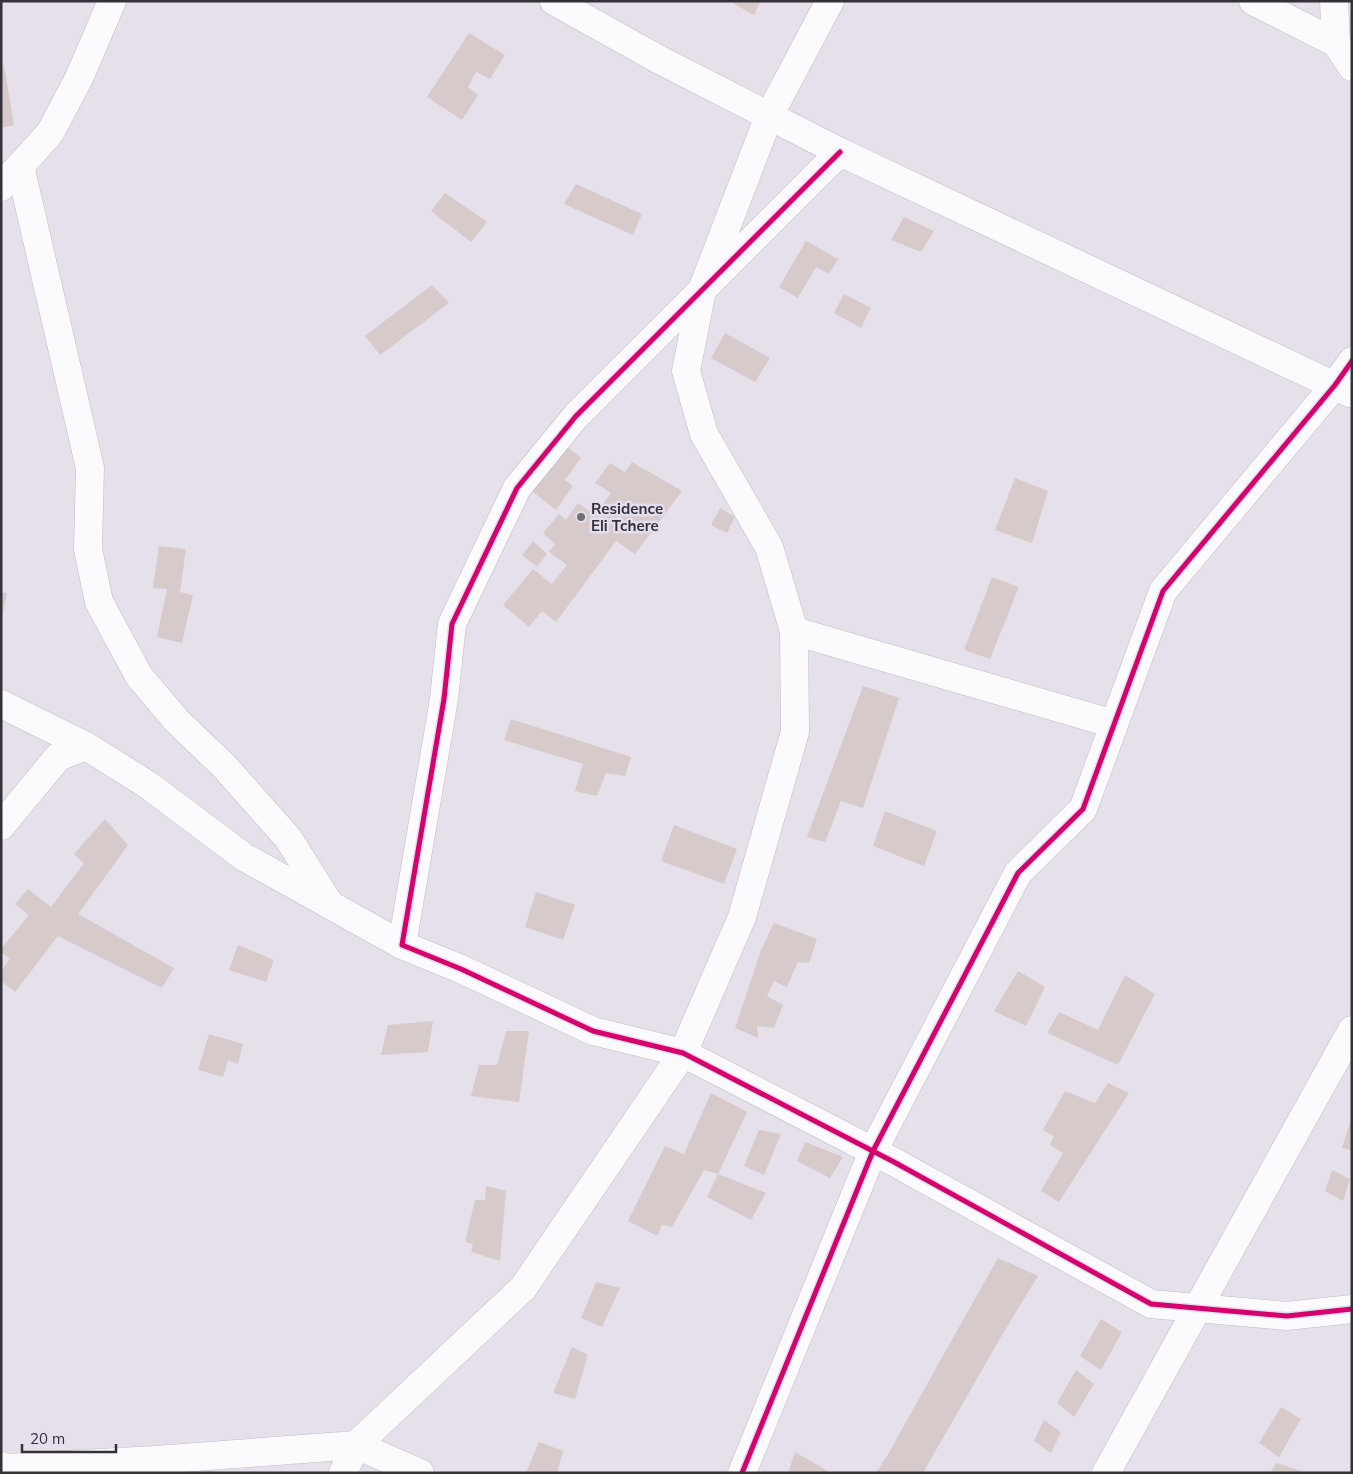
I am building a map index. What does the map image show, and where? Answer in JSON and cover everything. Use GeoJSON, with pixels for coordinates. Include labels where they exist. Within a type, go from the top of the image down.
{"type":"FeatureCollection","features":[{"type":"Feature","properties":{"kind":"street"},"geometry":{"type":"LineString","coordinates":[[1,187],[50,133],[79,78],[112,1]]}},
{"type":"Feature","properties":{"kind":"street"},"geometry":{"type":"LineString","coordinates":[[554,1],[658,59],[840,152],[1343,389]]}},
{"type":"Feature","properties":{"kind":"street"},"geometry":{"type":"LineString","coordinates":[[343,1473],[356,1445],[523,1288],[683,1053],[742,917],[795,732],[794,631],[769,547],[704,434],[686,371],[702,290],[770,116],[830,1]]}},
{"type":"Feature","properties":{"kind":"street"},"geometry":{"type":"LineString","coordinates":[[1253,1],[1336,43],[1352,67]]}},
{"type":"Feature","properties":{"kind":"street"},"geometry":{"type":"LineString","coordinates":[[1334,1],[1336,43]]}},
{"type":"Feature","properties":{"kind":"street"},"geometry":{"type":"LineString","coordinates":[[402,945],[444,699],[452,624],[517,488],[576,416],[840,152]]}},
{"type":"Feature","properties":{"kind":"street"},"geometry":{"type":"LineString","coordinates":[[20,166],[90,468],[88,549],[99,602],[139,676],[177,721],[223,765],[288,838],[330,905]]}},
{"type":"Feature","properties":{"kind":"street"},"geometry":{"type":"LineString","coordinates":[[742,1473],[873,1151],[1018,873],[1083,809],[1163,591],[1343,389],[1352,361]]}},
{"type":"Feature","properties":{"kind":"street"},"geometry":{"type":"LineString","coordinates":[[794,631],[1114,724]]}},
{"type":"Feature","properties":{"kind":"street"},"geometry":{"type":"LineString","coordinates":[[1,704],[86,746],[148,785],[244,857],[402,945],[462,969],[593,1031],[683,1053],[873,1151],[1151,1304],[1286,1316],[1352,1309]]}},
{"type":"Feature","properties":{"kind":"street"},"geometry":{"type":"LineString","coordinates":[[1,826],[58,757],[86,746]]}},
{"type":"Feature","properties":{"kind":"street"},"geometry":{"type":"LineString","coordinates":[[1106,1473],[1352,1030]]}},
{"type":"Feature","properties":{"kind":"street"},"geometry":{"type":"LineString","coordinates":[[1,1466],[6,1468],[156,1460],[356,1445],[420,1473]]}},
{"type":"Feature","properties":{"kind":"building"},"geometry":{"type":"Polygon","coordinates":[[[729,1],[761,1],[754,15],[729,1]]]}},
{"type":"Feature","properties":{"kind":"building"},"geometry":{"type":"Polygon","coordinates":[[[469,33],[505,55],[490,79],[476,72],[468,87],[478,95],[462,120],[427,97],[469,33]]]}},
{"type":"Feature","properties":{"kind":"building"},"geometry":{"type":"Polygon","coordinates":[[[4,65],[14,125],[1,128],[1,66],[4,65]]]}},
{"type":"Feature","properties":{"kind":"building"},"geometry":{"type":"Polygon","coordinates":[[[576,184],[642,214],[633,235],[564,204],[576,184]]]}},
{"type":"Feature","properties":{"kind":"building"},"geometry":{"type":"Polygon","coordinates":[[[445,193],[487,222],[471,242],[431,211],[445,193]]]}},
{"type":"Feature","properties":{"kind":"building"},"geometry":{"type":"Polygon","coordinates":[[[904,217],[934,231],[921,252],[891,240],[904,217]]]}},
{"type":"Feature","properties":{"kind":"building"},"geometry":{"type":"Polygon","coordinates":[[[806,241],[838,259],[829,274],[816,267],[798,298],[779,287],[806,241]]]}},
{"type":"Feature","properties":{"kind":"building"},"geometry":{"type":"Polygon","coordinates":[[[432,285],[449,303],[380,355],[365,336],[432,285]]]}},
{"type":"Feature","properties":{"kind":"building"},"geometry":{"type":"Polygon","coordinates":[[[844,294],[871,308],[861,328],[834,313],[844,294]]]}},
{"type":"Feature","properties":{"kind":"building"},"geometry":{"type":"Polygon","coordinates":[[[725,333],[770,358],[755,382],[711,358],[725,333]]]}},
{"type":"Feature","properties":{"kind":"building"},"geometry":{"type":"Polygon","coordinates":[[[566,446],[581,458],[565,480],[573,486],[556,510],[528,488],[566,446]]]}},
{"type":"Feature","properties":{"kind":"building"},"geometry":{"type":"Polygon","coordinates":[[[632,462],[682,491],[635,554],[616,541],[556,622],[542,611],[529,627],[503,605],[533,569],[552,584],[567,565],[549,552],[555,544],[543,533],[559,514],[566,520],[578,503],[595,515],[611,493],[595,483],[610,463],[625,472],[632,462]]]}},
{"type":"Feature","properties":{"kind":"building"},"geometry":{"type":"Polygon","coordinates":[[[1015,478],[1048,491],[1032,543],[995,530],[1015,478]]]}},
{"type":"Feature","properties":{"kind":"building"},"geometry":{"type":"Polygon","coordinates":[[[720,508],[735,517],[727,533],[711,525],[720,508]]]}},
{"type":"Feature","properties":{"kind":"building"},"geometry":{"type":"Polygon","coordinates":[[[533,541],[547,554],[537,567],[522,555],[533,541]]]}},
{"type":"Feature","properties":{"kind":"building"},"geometry":{"type":"Polygon","coordinates":[[[159,546],[186,549],[180,592],[193,595],[182,643],[157,637],[167,589],[153,588],[159,546]]]}},
{"type":"Feature","properties":{"kind":"building"},"geometry":{"type":"Polygon","coordinates":[[[992,577],[1019,587],[990,659],[964,650],[992,577]]]}},
{"type":"Feature","properties":{"kind":"building"},"geometry":{"type":"Polygon","coordinates":[[[1,592],[7,593],[2,616],[1,616],[1,592]]]}},
{"type":"Feature","properties":{"kind":"building"},"geometry":{"type":"Polygon","coordinates":[[[863,686],[899,698],[863,808],[841,801],[825,842],[807,837],[863,686]]]}},
{"type":"Feature","properties":{"kind":"building"},"geometry":{"type":"Polygon","coordinates":[[[511,719],[631,757],[625,776],[606,773],[597,796],[575,791],[583,764],[504,740],[511,719]]]}},
{"type":"Feature","properties":{"kind":"building"},"geometry":{"type":"Polygon","coordinates":[[[885,811],[937,831],[924,866],[873,846],[885,811]]]}},
{"type":"Feature","properties":{"kind":"building"},"geometry":{"type":"Polygon","coordinates":[[[105,819],[128,845],[78,914],[174,968],[162,988],[58,936],[15,992],[1,981],[1,971],[10,959],[1,952],[1,949],[29,915],[15,904],[28,889],[51,907],[84,863],[74,854],[105,819]]]}},
{"type":"Feature","properties":{"kind":"building"},"geometry":{"type":"Polygon","coordinates":[[[674,825],[737,849],[724,884],[661,861],[674,825]]]}},
{"type":"Feature","properties":{"kind":"building"},"geometry":{"type":"Polygon","coordinates":[[[536,892],[575,905],[563,940],[525,927],[536,892]]]}},
{"type":"Feature","properties":{"kind":"building"},"geometry":{"type":"Polygon","coordinates":[[[774,923],[817,939],[809,963],[798,962],[787,987],[774,981],[767,996],[783,1005],[774,1028],[757,1026],[758,1038],[735,1028],[761,950],[774,923]]]}},
{"type":"Feature","properties":{"kind":"building"},"geometry":{"type":"Polygon","coordinates":[[[238,945],[274,960],[266,982],[229,970],[238,945]]]}},
{"type":"Feature","properties":{"kind":"building"},"geometry":{"type":"Polygon","coordinates":[[[1018,971],[1045,987],[1026,1026],[994,1011],[1018,971]]]}},
{"type":"Feature","properties":{"kind":"building"},"geometry":{"type":"Polygon","coordinates":[[[1125,975],[1155,994],[1118,1065],[1047,1033],[1059,1012],[1098,1030],[1125,975]]]}},
{"type":"Feature","properties":{"kind":"building"},"geometry":{"type":"Polygon","coordinates":[[[433,1021],[428,1052],[381,1055],[388,1025],[433,1021]]]}},
{"type":"Feature","properties":{"kind":"building"},"geometry":{"type":"Polygon","coordinates":[[[506,1031],[529,1031],[519,1102],[471,1096],[479,1065],[497,1065],[506,1031]]]}},
{"type":"Feature","properties":{"kind":"building"},"geometry":{"type":"Polygon","coordinates":[[[209,1034],[243,1044],[238,1064],[228,1060],[223,1077],[198,1070],[209,1034]]]}},
{"type":"Feature","properties":{"kind":"building"},"geometry":{"type":"Polygon","coordinates":[[[1108,1083],[1129,1093],[1059,1202],[1041,1191],[1063,1153],[1050,1145],[1054,1136],[1043,1130],[1065,1091],[1095,1103],[1108,1083]]]}},
{"type":"Feature","properties":{"kind":"building"},"geometry":{"type":"Polygon","coordinates":[[[711,1093],[747,1112],[718,1174],[704,1170],[672,1227],[662,1225],[657,1236],[628,1221],[665,1146],[684,1154],[711,1093]]]}},
{"type":"Feature","properties":{"kind":"building"},"geometry":{"type":"Polygon","coordinates":[[[1352,1120],[1352,1151],[1342,1148],[1352,1120]]]}},
{"type":"Feature","properties":{"kind":"building"},"geometry":{"type":"Polygon","coordinates":[[[759,1130],[781,1134],[764,1175],[744,1166],[759,1130]]]}},
{"type":"Feature","properties":{"kind":"building"},"geometry":{"type":"Polygon","coordinates":[[[805,1142],[843,1157],[830,1178],[797,1161],[805,1142]]]}},
{"type":"Feature","properties":{"kind":"building"},"geometry":{"type":"Polygon","coordinates":[[[1332,1170],[1350,1179],[1343,1201],[1325,1191],[1332,1170]]]}},
{"type":"Feature","properties":{"kind":"building"},"geometry":{"type":"Polygon","coordinates":[[[718,1174],[766,1193],[751,1220],[707,1197],[718,1174]]]}},
{"type":"Feature","properties":{"kind":"building"},"geometry":{"type":"Polygon","coordinates":[[[486,1186],[506,1191],[500,1261],[471,1252],[473,1244],[465,1242],[475,1200],[485,1200],[486,1186]]]}},
{"type":"Feature","properties":{"kind":"building"},"geometry":{"type":"Polygon","coordinates":[[[998,1258],[1038,1276],[924,1471],[928,1473],[876,1473],[890,1451],[998,1258]]]}},
{"type":"Feature","properties":{"kind":"building"},"geometry":{"type":"Polygon","coordinates":[[[596,1282],[620,1288],[602,1327],[581,1318],[596,1282]]]}},
{"type":"Feature","properties":{"kind":"building"},"geometry":{"type":"Polygon","coordinates":[[[1101,1319],[1122,1332],[1101,1370],[1080,1356],[1101,1319]]]}},
{"type":"Feature","properties":{"kind":"building"},"geometry":{"type":"Polygon","coordinates":[[[572,1347],[588,1355],[575,1399],[553,1393],[572,1347]]]}},
{"type":"Feature","properties":{"kind":"building"},"geometry":{"type":"Polygon","coordinates":[[[1076,1370],[1094,1384],[1074,1417],[1057,1403],[1076,1370]]]}},
{"type":"Feature","properties":{"kind":"building"},"geometry":{"type":"Polygon","coordinates":[[[1281,1407],[1301,1419],[1279,1457],[1259,1443],[1281,1407]]]}},
{"type":"Feature","properties":{"kind":"building"},"geometry":{"type":"Polygon","coordinates":[[[1044,1420],[1061,1432],[1051,1453],[1034,1441],[1044,1420]]]}},
{"type":"Feature","properties":{"kind":"building"},"geometry":{"type":"Polygon","coordinates":[[[539,1442],[563,1451],[557,1473],[526,1473],[539,1442]]]}},
{"type":"Feature","properties":{"kind":"building"},"geometry":{"type":"Polygon","coordinates":[[[795,1452],[831,1473],[788,1473],[795,1452]]]}},
{"type":"Feature","properties":{"kind":"building"},"geometry":{"type":"Polygon","coordinates":[[[1276,1463],[1304,1472],[1304,1473],[1270,1473],[1276,1463]]]}},
{"type":"Feature","properties":{"kind":"cycle path"},"geometry":{"type":"LineString","coordinates":[[840,152],[576,416],[517,488],[452,624],[444,699],[402,945],[461,969],[593,1031],[683,1053],[894,1162],[1151,1304],[1287,1316],[1352,1309]]}},
{"type":"Feature","properties":{"kind":"cycle path"},"geometry":{"type":"LineString","coordinates":[[742,1473],[873,1151],[1018,873],[1083,809],[1163,591],[1335,385],[1352,361]]}},
{"type":"Feature","properties":{"kind":"place","name":"Residence Eli Tchere"},"geometry":{"type":"Point","coordinates":[581,517]}}]}
